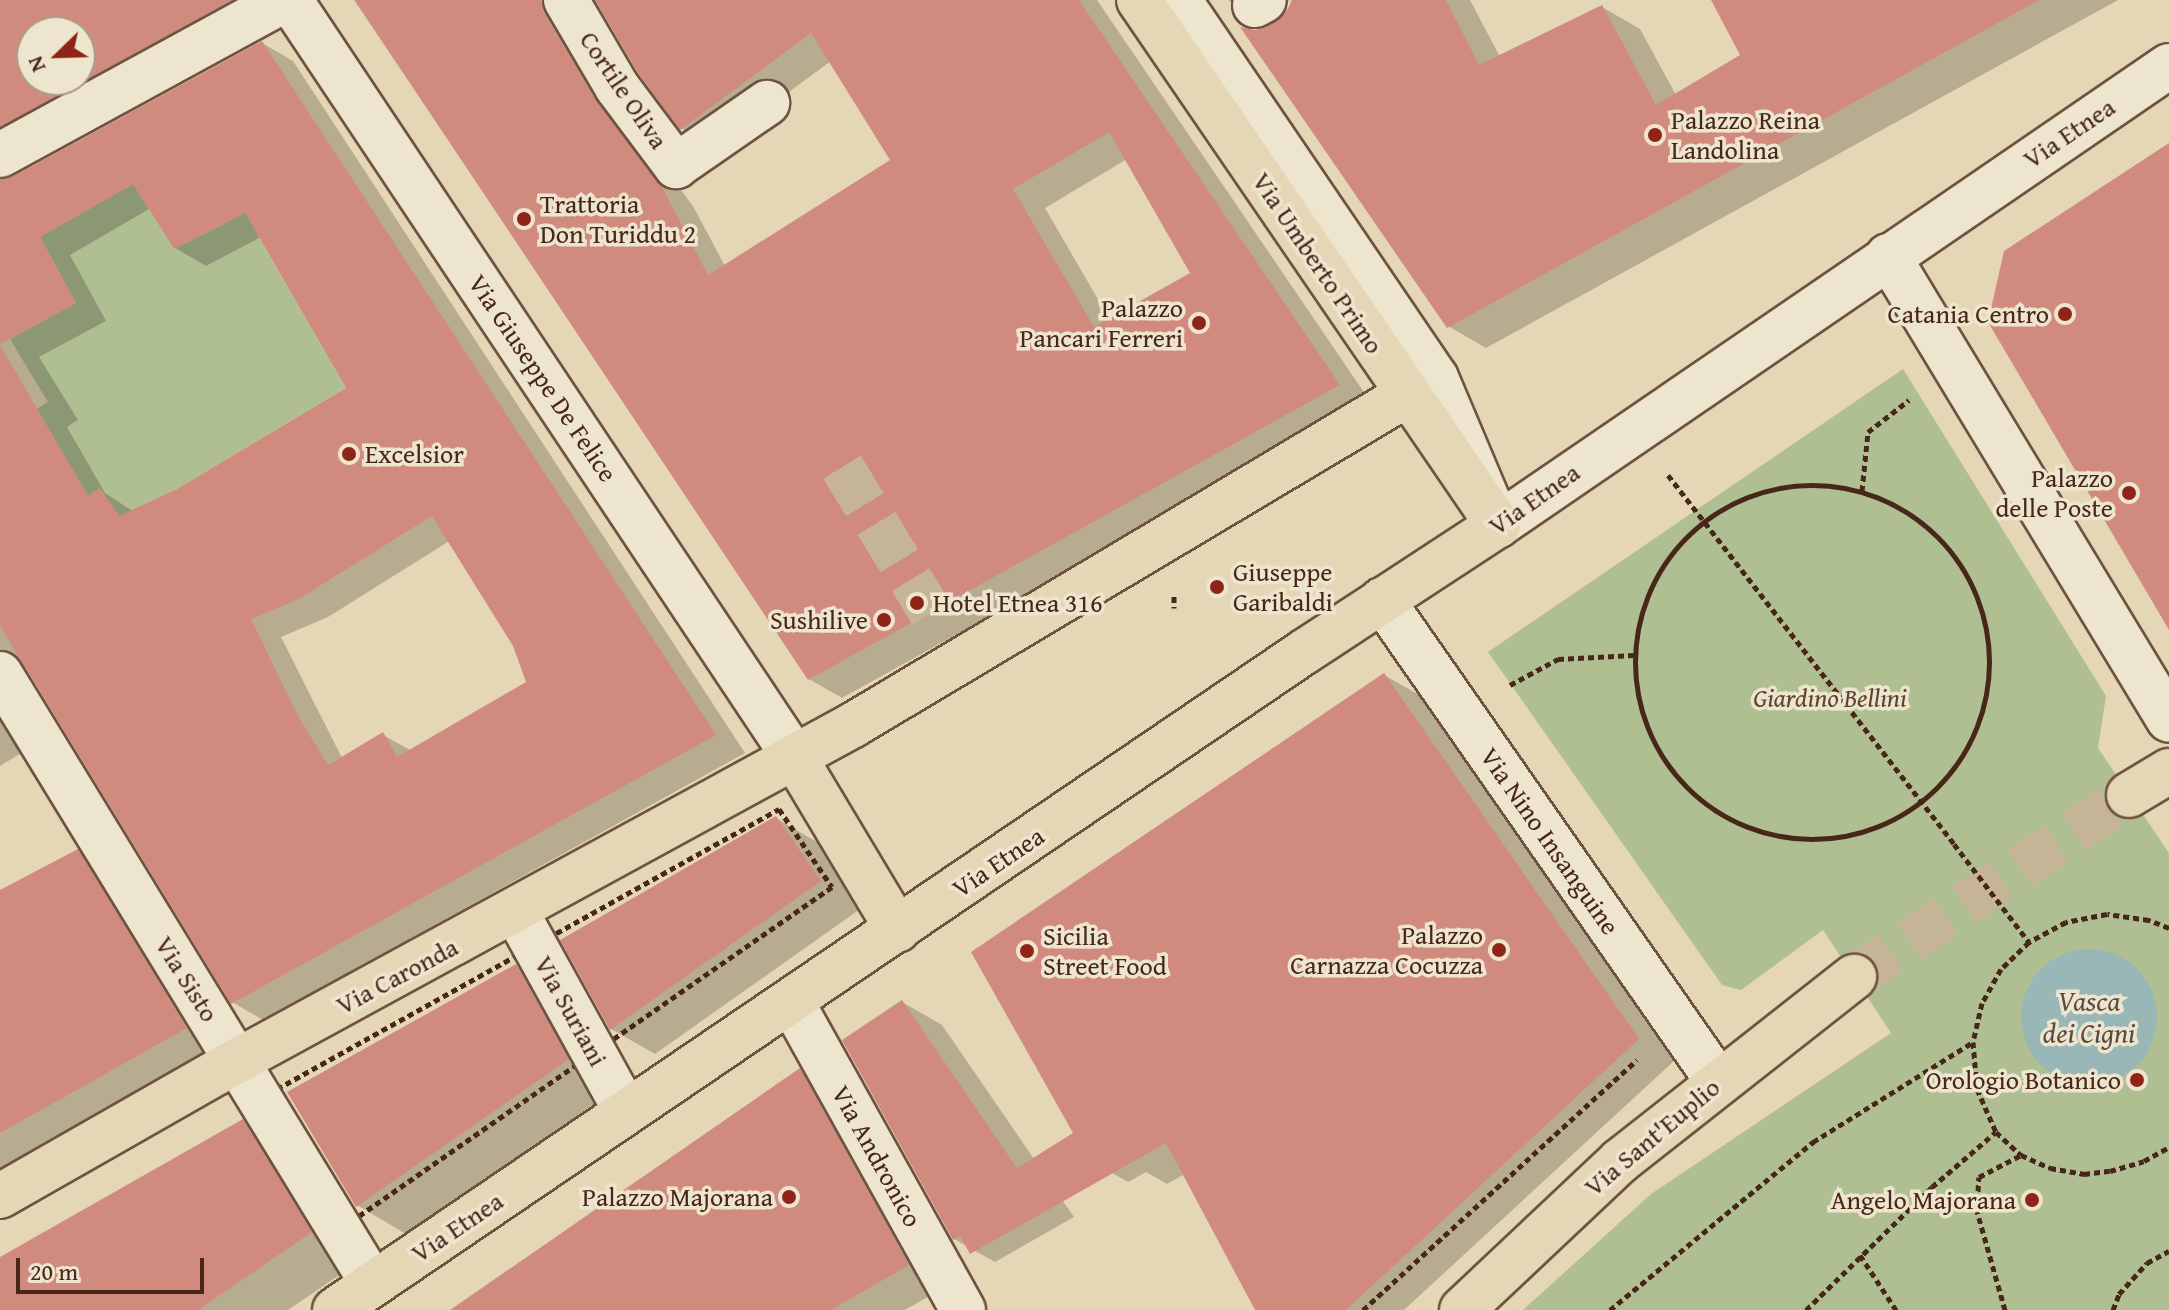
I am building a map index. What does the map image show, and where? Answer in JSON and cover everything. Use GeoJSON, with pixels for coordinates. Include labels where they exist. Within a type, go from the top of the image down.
{"type":"FeatureCollection","features":[{"type":"Feature","properties":{"kind":"main road","name":"Via Umberto Primo"},"geometry":{"type":"LineString","coordinates":[[1139,0],[1498,525]]}},
{"type":"Feature","properties":{"kind":"main road"},"geometry":{"type":"LineString","coordinates":[[898,930],[795,758],[1408,394]]}},
{"type":"Feature","properties":{"kind":"main road","name":"Via Etnea"},"geometry":{"type":"LineString","coordinates":[[335,1310],[1382,600],[1498,525]]}},
{"type":"Feature","properties":{"kind":"main road","name":"Via Caronda"},"geometry":{"type":"LineString","coordinates":[[0,1196],[237,1061],[795,758]]}},
{"type":"Feature","properties":{"kind":"main road"},"geometry":{"type":"LineString","coordinates":[[2129,795],[2169,771]]}},
{"type":"Feature","properties":{"kind":"main road","name":"Via Sant'Euplio"},"geometry":{"type":"LineString","coordinates":[[1462,1310],[1620,1161],[1717,1080],[1854,977]]}},
{"type":"Feature","properties":{"kind":"street"},"geometry":{"type":"LineString","coordinates":[[0,155],[287,0]]}},
{"type":"Feature","properties":{"kind":"street","name":"Via Giuseppe De Felice"},"geometry":{"type":"LineString","coordinates":[[287,0],[795,758]]}},
{"type":"Feature","properties":{"kind":"street","name":"Cortile Oliva"},"geometry":{"type":"LineString","coordinates":[[566,0],[617,87],[676,166],[767,103]]}},
{"type":"Feature","properties":{"kind":"street"},"geometry":{"type":"LineString","coordinates":[[1179,0],[1436,378],[1498,525]]}},
{"type":"Feature","properties":{"kind":"street","name":"Via Etnea"},"geometry":{"type":"LineString","coordinates":[[1498,525],[2169,66]]}},
{"type":"Feature","properties":{"kind":"street"},"geometry":{"type":"LineString","coordinates":[[1888,256],[2169,720]]}},
{"type":"Feature","properties":{"kind":"street","name":"Via Nino Insanguine"},"geometry":{"type":"LineString","coordinates":[[1382,600],[1717,1080]]}},
{"type":"Feature","properties":{"kind":"street","name":"Via Sisto"},"geometry":{"type":"LineString","coordinates":[[0,674],[373,1284]]}},
{"type":"Feature","properties":{"kind":"street","name":"Via Suriani"},"geometry":{"type":"LineString","coordinates":[[516,912],[626,1111]]}},
{"type":"Feature","properties":{"kind":"street","name":"Via Andronico"},"geometry":{"type":"LineString","coordinates":[[791,1001],[963,1310]]}},
{"type":"Feature","properties":{"kind":"path"},"geometry":{"type":"LineString","coordinates":[[1862,491],[1868,432],[1953,364]]}},
{"type":"Feature","properties":{"kind":"path"},"geometry":{"type":"LineString","coordinates":[[1665,471],[2029,942]]}},
{"type":"Feature","properties":{"kind":"path"},"geometry":{"type":"LineString","coordinates":[[1822,484],[1862,491],[1913,515],[1953,553],[1981,603],[1990,657],[1984,714],[1959,764],[1922,803],[1871,832],[1814,841],[1757,832],[1744,826],[1706,806],[1666,764],[1642,712],[1634,655],[1644,603],[1669,556],[1705,521],[1741,498],[1781,487],[1822,484]]}},
{"type":"Feature","properties":{"kind":"path"},"geometry":{"type":"LineString","coordinates":[[1464,718],[1510,685],[1558,659],[1634,655]]}},
{"type":"Feature","properties":{"kind":"path"},"geometry":{"type":"LineString","coordinates":[[2169,928],[2149,920],[2107,914],[2066,922],[2029,942],[2001,969],[1982,1003],[1973,1042],[1977,1089],[1996,1132],[2021,1155],[2050,1168],[2084,1174],[2110,1171],[2144,1161],[2169,1147]]}},
{"type":"Feature","properties":{"kind":"path"},"geometry":{"type":"LineString","coordinates":[[1610,1310],[1813,1142],[1973,1042]]}},
{"type":"Feature","properties":{"kind":"path"},"geometry":{"type":"LineString","coordinates":[[1363,1310],[1640,1057]]}},
{"type":"Feature","properties":{"kind":"path"},"geometry":{"type":"LineString","coordinates":[[1806,1310],[1860,1255],[1996,1132]]}},
{"type":"Feature","properties":{"kind":"path"},"geometry":{"type":"LineString","coordinates":[[2005,1310],[1977,1211],[1979,1177],[2021,1155]]}},
{"type":"Feature","properties":{"kind":"path"},"geometry":{"type":"LineString","coordinates":[[2113,1310],[2119,1294],[2147,1263],[2169,1251]]}},
{"type":"Feature","properties":{"kind":"path"},"geometry":{"type":"LineString","coordinates":[[1860,1255],[1896,1310]]}},
{"type":"Feature","properties":{"kind":"green space"},"geometry":{"type":"Polygon","coordinates":[[[265,179],[258,236],[346,388],[177,489],[119,517],[100,488],[88,496],[37,409],[48,402],[10,339],[76,303],[40,237],[133,184],[174,249],[224,224],[265,179]]]}},
{"type":"Feature","properties":{"kind":"green space","name":"Giardino Bellini"},"geometry":{"type":"Polygon","coordinates":[[[1903,369],[2106,696],[2098,748],[2169,853],[2169,1310],[1523,1310],[1651,1194],[1891,1033],[1823,930],[1741,990],[1722,985],[1488,652],[1903,369]]]}},
{"type":"Feature","properties":{"kind":"water","name":"Vasca dei Cigni"},"geometry":{"type":"Polygon","coordinates":[[[2089,949],[2115,954],[2137,969],[2152,991],[2157,1017],[2152,1043],[2137,1065],[2115,1080],[2089,1085],[2063,1080],[2041,1065],[2026,1043],[2021,1017],[2026,991],[2041,969],[2063,954],[2089,949]]]}},
{"type":"Feature","properties":{"kind":"building"},"geometry":{"type":"Polygon","coordinates":[[[0,0],[232,0],[96,74],[96,16],[16,16],[16,96],[57,96],[0,127],[0,0]]]}},
{"type":"Feature","properties":{"kind":"building"},"geometry":{"type":"Polygon","coordinates":[[[355,0],[541,0],[544,13],[596,100],[661,185],[708,275],[890,160],[811,33],[680,130],[638,73],[595,0],[1079,0],[1340,385],[808,680],[355,0]],[[1109,132],[1013,189],[1094,327],[1190,273],[1109,132]]]}},
{"type":"Feature","properties":{"kind":"building"},"geometry":{"type":"Polygon","coordinates":[[[1293,0],[1446,0],[1479,65],[1602,5],[1656,105],[1740,55],[1711,0],[2039,0],[1447,328],[1240,27],[1255,30],[1267,27],[1285,13],[1293,0]]]}},
{"type":"Feature","properties":{"kind":"building"},"geometry":{"type":"Polygon","coordinates":[[[262,41],[716,735],[231,1004],[0,626],[0,345],[88,496],[100,488],[119,516],[177,489],[346,388],[245,213],[174,249],[133,184],[40,237],[76,303],[0,344],[0,180],[12,177],[262,41]],[[432,516],[297,600],[251,619],[298,716],[328,765],[383,732],[397,757],[526,682],[513,646],[432,516]]]}},
{"type":"Feature","properties":{"kind":"building","name":"Palazzo delle Poste"},"geometry":{"type":"Polygon","coordinates":[[[2169,143],[2169,630],[1988,322],[2004,251],[2169,143]]]}},
{"type":"Feature","properties":{"kind":"building"},"geometry":{"type":"Polygon","coordinates":[[[1384,673],[1639,1039],[1346,1310],[1255,1310],[1166,1143],[970,1254],[960,1236],[953,1240],[842,1040],[902,1000],[1017,1168],[1073,1133],[971,952],[1384,673]]]}},
{"type":"Feature","properties":{"kind":"building"},"geometry":{"type":"Polygon","coordinates":[[[776,816],[821,881],[610,1030],[560,940],[776,816]]]}},
{"type":"Feature","properties":{"kind":"building"},"geometry":{"type":"Polygon","coordinates":[[[78,849],[187,1028],[0,1133],[0,890],[78,849]]]}},
{"type":"Feature","properties":{"kind":"building"},"geometry":{"type":"Polygon","coordinates":[[[516,964],[569,1059],[356,1207],[287,1092],[516,964]]]}},
{"type":"Feature","properties":{"kind":"building"},"geometry":{"type":"Polygon","coordinates":[[[800,1068],[909,1265],[831,1310],[450,1310],[800,1068]]]}},
{"type":"Feature","properties":{"kind":"building"},"geometry":{"type":"Polygon","coordinates":[[[243,1119],[312,1232],[198,1310],[0,1310],[0,1257],[243,1119]]]}},
{"type":"Feature","properties":{"kind":"tunnel"},"geometry":{"type":"LineString","coordinates":[[842,467],[931,613]]}},
{"type":"Feature","properties":{"kind":"tunnel"},"geometry":{"type":"LineString","coordinates":[[1854,977],[2129,795]]}},
{"type":"Feature","properties":{"kind":"place","name":"Palazzo Reina Landolina"},"geometry":{"type":"Point","coordinates":[1655,135]}},
{"type":"Feature","properties":{"kind":"place","name":"Trattoria Don Turiddu 2"},"geometry":{"type":"Point","coordinates":[524,219]}},
{"type":"Feature","properties":{"kind":"place","name":"Catania Centro"},"geometry":{"type":"Point","coordinates":[2065,314]}},
{"type":"Feature","properties":{"kind":"place","name":"Palazzo Pancari Ferreri"},"geometry":{"type":"Point","coordinates":[1199,323]}},
{"type":"Feature","properties":{"kind":"place","name":"Excelsior"},"geometry":{"type":"Point","coordinates":[349,454]}},
{"type":"Feature","properties":{"kind":"place","name":"Palazzo delle Poste"},"geometry":{"type":"Point","coordinates":[2129,493]}},
{"type":"Feature","properties":{"kind":"place","name":"Giuseppe Garibaldi"},"geometry":{"type":"Point","coordinates":[1217,587]}},
{"type":"Feature","properties":{"kind":"place","name":"Hotel Etnea 316"},"geometry":{"type":"Point","coordinates":[917,603]}},
{"type":"Feature","properties":{"kind":"place","name":"Sushilive"},"geometry":{"type":"Point","coordinates":[884,620]}},
{"type":"Feature","properties":{"kind":"place","name":"Palazzo Carnazza Cocuzza"},"geometry":{"type":"Point","coordinates":[1499,950]}},
{"type":"Feature","properties":{"kind":"place","name":"Sicilia Street Food"},"geometry":{"type":"Point","coordinates":[1027,951]}},
{"type":"Feature","properties":{"kind":"place","name":"Orologio Botanico"},"geometry":{"type":"Point","coordinates":[2137,1080]}},
{"type":"Feature","properties":{"kind":"place","name":"Palazzo Majorana"},"geometry":{"type":"Point","coordinates":[789,1197]}},
{"type":"Feature","properties":{"kind":"place","name":"Angelo Majorana"},"geometry":{"type":"Point","coordinates":[2032,1200]}}]}
